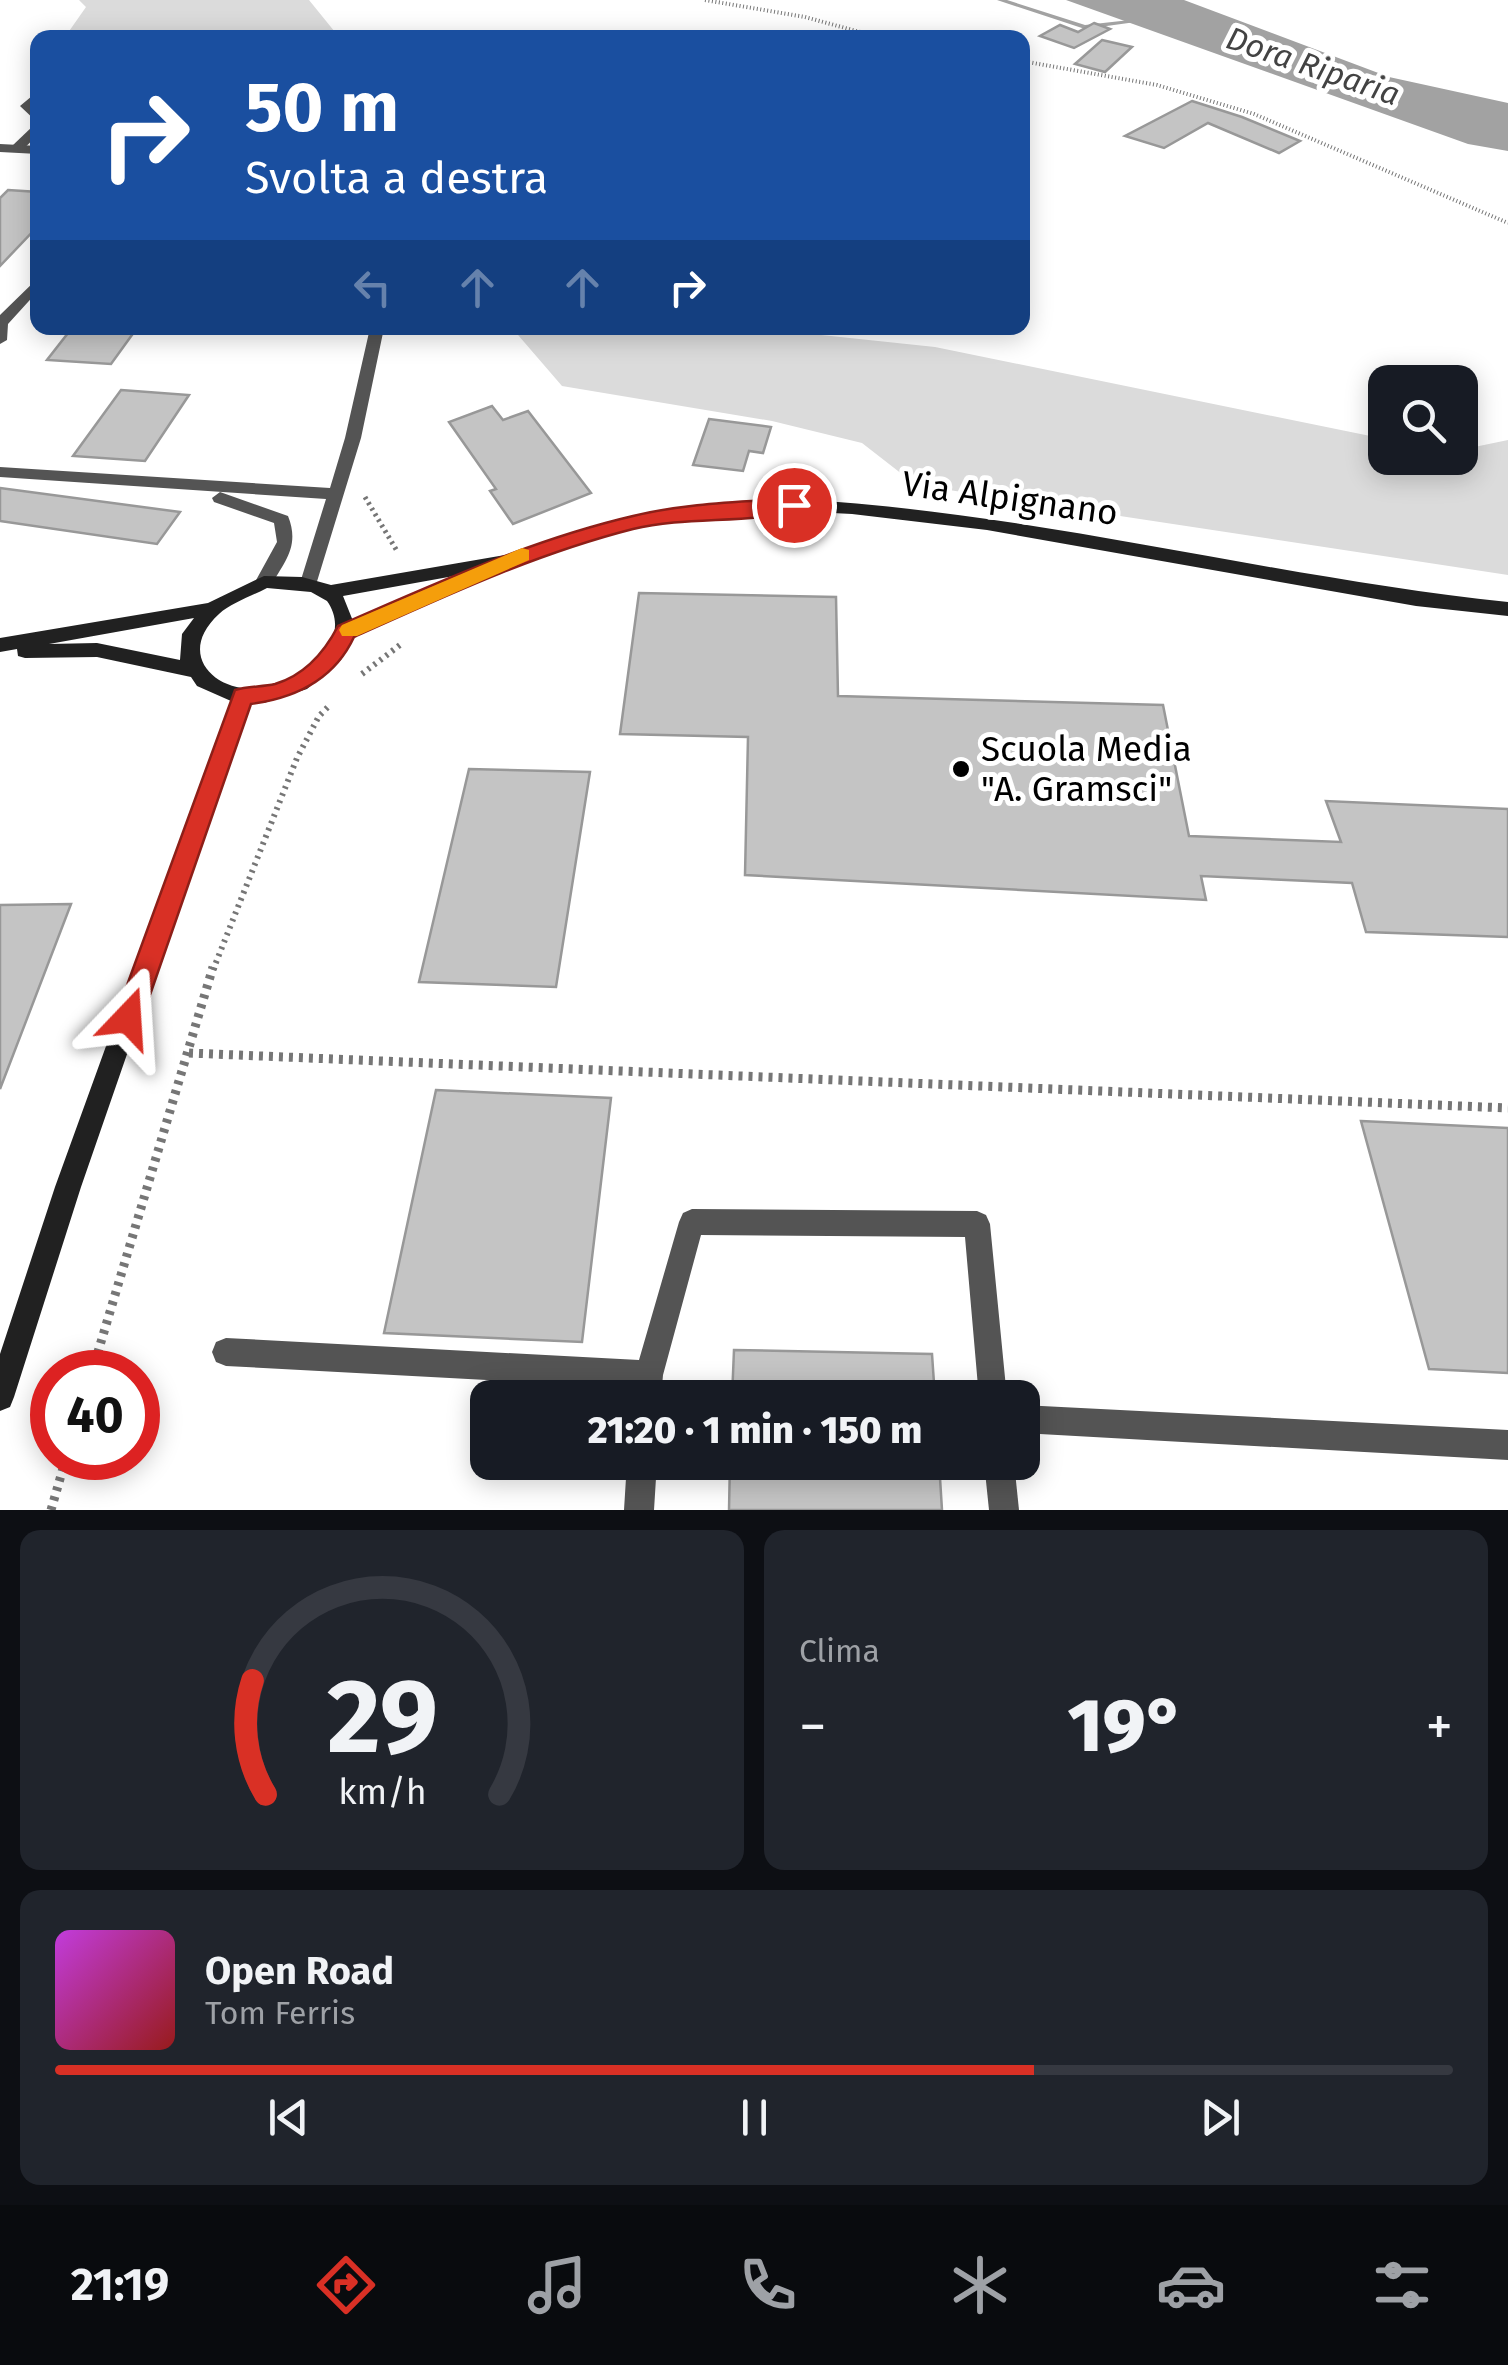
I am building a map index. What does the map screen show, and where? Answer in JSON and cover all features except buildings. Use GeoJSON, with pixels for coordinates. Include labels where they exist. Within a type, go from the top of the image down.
{"type":"FeatureCollection","features":[{"type":"Feature","properties":{"kind":"street"},"geometry":{"type":"LineString","coordinates":[[16,149],[30,136]]}},
{"type":"Feature","properties":{"kind":"street"},"geometry":{"type":"LineString","coordinates":[[0,148],[30,150]]}},
{"type":"Feature","properties":{"kind":"street"},"geometry":{"type":"LineString","coordinates":[[0,340],[2,323],[30,291]]}},
{"type":"Feature","properties":{"kind":"street"},"geometry":{"type":"LineString","coordinates":[[309,583],[353,438],[375,335]]}},
{"type":"Feature","properties":{"kind":"street"},"geometry":{"type":"LineString","coordinates":[[0,472],[336,494]]}},
{"type":"Feature","properties":{"kind":"street"},"geometry":{"type":"LineString","coordinates":[[179,486],[251,506],[282,520],[286,542],[264,582]]}},
{"type":"Feature","properties":{"kind":"street","name":"Via Alpignano"},"geometry":{"type":"LineString","coordinates":[[330,592],[505,560],[633,522],[686,512],[794,505],[987,524],[1416,599],[1508,609]]}},
{"type":"Feature","properties":{"kind":"street","name":"Via Alpignano"},"geometry":{"type":"LineString","coordinates":[[346,632],[505,560]]}},
{"type":"Feature","properties":{"kind":"street"},"geometry":{"type":"LineString","coordinates":[[0,649],[97,650],[191,670],[208,687],[242,696],[278,692],[310,677],[336,653],[346,632],[342,606],[330,592],[309,583],[264,582],[231,594],[210,609],[188,642],[191,670]]}},
{"type":"Feature","properties":{"kind":"street"},"geometry":{"type":"LineString","coordinates":[[0,649],[210,609]]}},
{"type":"Feature","properties":{"kind":"street"},"geometry":{"type":"LineString","coordinates":[[0,1397],[68,1188],[242,696]]}},
{"type":"Feature","properties":{"kind":"street"},"geometry":{"type":"LineString","coordinates":[[650,1380],[692,1222],[977,1224],[991,1380]]}},
{"type":"Feature","properties":{"kind":"street"},"geometry":{"type":"LineString","coordinates":[[226,1352],[574,1380]]}},
{"type":"Feature","properties":{"kind":"street"},"geometry":{"type":"LineString","coordinates":[[1040,1420],[1508,1445]]}},
{"type":"Feature","properties":{"kind":"street"},"geometry":{"type":"LineString","coordinates":[[639,1510],[641,1480]]}},
{"type":"Feature","properties":{"kind":"street"},"geometry":{"type":"LineString","coordinates":[[1001,1480],[1004,1510]]}},
{"type":"Feature","properties":{"kind":"path"},"geometry":{"type":"LineString","coordinates":[[705,0],[852,30]]}},
{"type":"Feature","properties":{"kind":"path"},"geometry":{"type":"LineString","coordinates":[[1030,62],[1156,85],[1254,114],[1508,223]]}},
{"type":"Feature","properties":{"kind":"path"},"geometry":{"type":"LineString","coordinates":[[368,477],[365,496],[410,578]]}},
{"type":"Feature","properties":{"kind":"path"},"geometry":{"type":"LineString","coordinates":[[356,680],[425,627],[418,600]]}},
{"type":"Feature","properties":{"kind":"path"},"geometry":{"type":"LineString","coordinates":[[99,1350],[216,962],[296,758],[318,716],[331,704]]}},
{"type":"Feature","properties":{"kind":"path"},"geometry":{"type":"LineString","coordinates":[[189,1053],[1508,1108]]}},
{"type":"Feature","properties":{"kind":"path"},"geometry":{"type":"LineString","coordinates":[[50,1510],[59,1480]]}},
{"type":"Feature","properties":{"kind":"shaded area"},"geometry":{"type":"Polygon","coordinates":[[[79,0],[309,0],[333,30],[70,30],[86,7],[79,0]]]}},
{"type":"Feature","properties":{"kind":"shaded area"},"geometry":{"type":"Polygon","coordinates":[[[518,335],[821,335],[935,347],[1368,436],[1368,475],[1478,475],[1478,446],[1508,440],[1508,575],[916,485],[862,443],[772,421],[562,386],[518,335]]]}},
{"type":"Feature","properties":{"kind":"water","name":"Dora Riparia"},"geometry":{"type":"Polygon","coordinates":[[[1066,0],[1184,0],[1389,77],[1508,103],[1508,151],[1468,144],[1066,0]]]}},
{"type":"Feature","properties":{"kind":"waterway"},"geometry":{"type":"LineString","coordinates":[[1000,0],[1085,27],[1139,21]]}},
{"type":"Feature","properties":{"kind":"slow traffic"},"geometry":{"type":"LineString","coordinates":[[350,630],[522,555]]}},
{"type":"Feature","properties":{"kind":"place","name":"Scuola Media \"A. Gramsci\""},"geometry":{"type":"Point","coordinates":[961,769]}},
{"type":"Feature","properties":{"kind":"route"},"geometry":{"type":"LineString","coordinates":[[128,1018],[242,696],[278,692],[310,677],[336,653],[346,632],[505,560],[633,522],[686,512],[794,505]]}}]}
